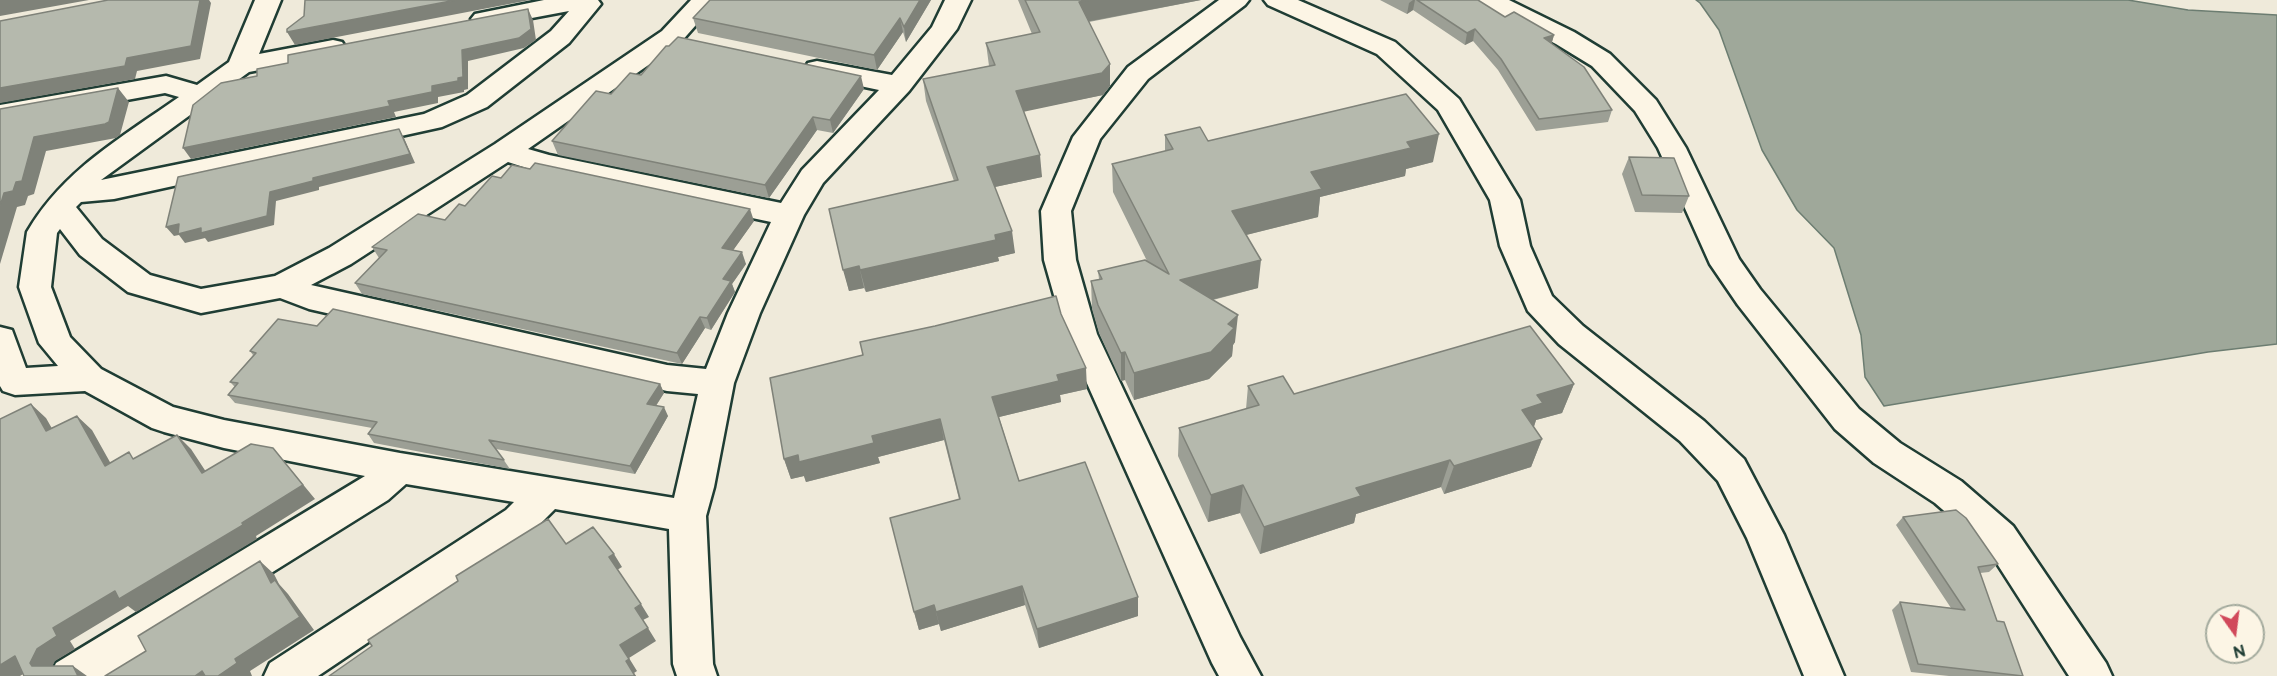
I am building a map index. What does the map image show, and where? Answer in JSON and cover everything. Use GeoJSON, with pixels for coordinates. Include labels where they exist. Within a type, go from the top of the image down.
{"type":"FeatureCollection","features":[{"type":"Feature","properties":{"kind":"street"},"geometry":{"type":"LineString","coordinates":[[241,66],[268,0]]}},
{"type":"Feature","properties":{"kind":"street"},"geometry":{"type":"LineString","coordinates":[[65,200],[91,247],[139,284],[201,301],[282,286],[340,256],[683,39],[705,0]]}},
{"type":"Feature","properties":{"kind":"street"},"geometry":{"type":"LineString","coordinates":[[688,672],[687,516],[696,487],[717,383],[744,313],[789,215],[812,177],[899,85],[944,29],[958,0]]}},
{"type":"Feature","properties":{"kind":"street"},"geometry":{"type":"LineString","coordinates":[[1236,0],[1213,15],[1138,74],[1087,137],[1056,211],[1060,260],[1081,334],[1226,650],[1241,676]]}},
{"type":"Feature","properties":{"kind":"street"},"geometry":{"type":"LineString","coordinates":[[1277,0],[1386,48],[1449,105],[1505,200],[1515,246],[1539,303],[1571,335],[1692,431],[1731,470],[1765,535],[1824,676]]}},
{"type":"Feature","properties":{"kind":"street"},"geometry":{"type":"LineString","coordinates":[[1489,0],[1602,60],[1646,106],[1672,148],[1726,264],[1749,297],[1847,419],[1887,453],[1948,492],[2000,537],[2092,676]]}},
{"type":"Feature","properties":{"kind":"street"},"geometry":{"type":"LineString","coordinates":[[463,23],[568,3],[589,2]]}},
{"type":"Feature","properties":{"kind":"street"},"geometry":{"type":"LineString","coordinates":[[65,200],[432,122],[477,101],[560,37],[589,2]]}},
{"type":"Feature","properties":{"kind":"street"},"geometry":{"type":"LineString","coordinates":[[358,43],[241,66],[90,174],[65,200],[42,232],[35,287],[56,343],[89,378],[164,418],[224,434],[399,468],[687,516]]}},
{"type":"Feature","properties":{"kind":"street"},"geometry":{"type":"LineString","coordinates":[[795,64],[899,85]]}},
{"type":"Feature","properties":{"kind":"street"},"geometry":{"type":"LineString","coordinates":[[0,114],[166,84],[200,95]]}},
{"type":"Feature","properties":{"kind":"street"},"geometry":{"type":"LineString","coordinates":[[505,151],[545,164],[789,215]]}},
{"type":"Feature","properties":{"kind":"street"},"geometry":{"type":"LineString","coordinates":[[282,286],[309,297],[667,378],[717,383]]}},
{"type":"Feature","properties":{"kind":"street"},"geometry":{"type":"LineString","coordinates":[[0,339],[6,362],[15,382],[89,378]]}},
{"type":"Feature","properties":{"kind":"street"},"geometry":{"type":"LineString","coordinates":[[70,676],[375,489],[399,468]]}},
{"type":"Feature","properties":{"kind":"street"},"geometry":{"type":"LineString","coordinates":[[284,676],[519,521],[548,493]]}},
{"type":"Feature","properties":{"kind":"shaded area"},"geometry":{"type":"Polygon","coordinates":[[[1696,0],[2128,0],[2188,10],[2277,15],[2277,344],[2208,352],[1884,406],[1865,377],[1861,335],[1834,248],[1797,210],[1762,150],[1719,30],[1696,0]]]}},
{"type":"Feature","properties":{"kind":"building"},"geometry":{"type":"Polygon","coordinates":[[[108,0],[200,0],[191,46],[127,58],[125,66],[0,88],[0,21],[108,0]]]}},
{"type":"Feature","properties":{"kind":"building"},"geometry":{"type":"Polygon","coordinates":[[[305,0],[456,0],[287,32],[287,29],[304,16],[305,0]]]}},
{"type":"Feature","properties":{"kind":"building"},"geometry":{"type":"Polygon","coordinates":[[[710,0],[920,0],[904,27],[900,18],[874,55],[693,18],[710,0]]]}},
{"type":"Feature","properties":{"kind":"building"},"geometry":{"type":"Polygon","coordinates":[[[1025,0],[1090,0],[1079,2],[1110,64],[1102,73],[1016,91],[1040,155],[987,167],[1012,231],[995,235],[996,240],[860,270],[859,266],[843,270],[829,209],[958,180],[923,79],[995,65],[986,43],[1040,32],[1025,0]]]}},
{"type":"Feature","properties":{"kind":"building"},"geometry":{"type":"Polygon","coordinates":[[[1417,0],[1478,0],[1505,17],[1514,12],[1554,35],[1544,38],[1584,67],[1612,110],[1539,119],[1501,59],[1475,29],[1467,33],[1417,0]]]}},
{"type":"Feature","properties":{"kind":"building"},"geometry":{"type":"Polygon","coordinates":[[[528,9],[531,29],[519,38],[462,50],[463,77],[458,78],[458,81],[432,86],[432,92],[388,101],[390,106],[183,148],[193,105],[221,83],[257,76],[257,69],[288,63],[288,55],[528,9]]]}},
{"type":"Feature","properties":{"kind":"building"},"geometry":{"type":"Polygon","coordinates":[[[678,37],[861,76],[830,120],[813,117],[765,185],[552,141],[596,91],[611,94],[630,73],[641,75],[666,46],[678,37]]]}},
{"type":"Feature","properties":{"kind":"building"},"geometry":{"type":"Polygon","coordinates":[[[118,88],[109,122],[34,137],[22,181],[16,182],[13,191],[4,193],[0,206],[0,109],[118,88]]]}},
{"type":"Feature","properties":{"kind":"building"},"geometry":{"type":"Polygon","coordinates":[[[1406,94],[1439,134],[1407,142],[1411,148],[1311,172],[1322,189],[1232,211],[1261,260],[1180,280],[1238,315],[1228,324],[1234,328],[1211,352],[1134,373],[1125,352],[1121,353],[1098,305],[1091,281],[1102,279],[1098,271],[1145,260],[1169,274],[1112,164],[1173,149],[1165,135],[1200,127],[1208,141],[1406,94]]]}},
{"type":"Feature","properties":{"kind":"building"},"geometry":{"type":"Polygon","coordinates":[[[399,129],[410,154],[313,178],[313,181],[270,192],[267,216],[201,233],[201,228],[178,234],[179,224],[166,227],[178,177],[399,129]]]}},
{"type":"Feature","properties":{"kind":"building"},"geometry":{"type":"Polygon","coordinates":[[[1629,157],[1674,158],[1689,196],[1642,195],[1629,157]]]}},
{"type":"Feature","properties":{"kind":"building"},"geometry":{"type":"Polygon","coordinates":[[[535,163],[750,209],[722,248],[742,252],[723,279],[731,281],[707,318],[700,317],[677,353],[355,283],[387,250],[372,247],[418,214],[445,220],[459,204],[465,206],[492,176],[501,178],[512,165],[530,169],[535,163]]]}},
{"type":"Feature","properties":{"kind":"building"},"geometry":{"type":"Polygon","coordinates":[[[1056,296],[1061,314],[1086,368],[1057,375],[1059,381],[992,397],[1019,481],[1085,462],[1138,597],[1037,629],[1022,586],[936,612],[934,605],[914,612],[890,518],[960,499],[940,419],[872,436],[874,443],[799,462],[798,455],[784,459],[770,378],[863,355],[860,342],[1056,296]]]}},
{"type":"Feature","properties":{"kind":"building"},"geometry":{"type":"Polygon","coordinates":[[[333,309],[660,384],[647,404],[664,407],[630,466],[489,440],[504,460],[368,434],[377,422],[228,395],[238,383],[230,382],[256,353],[250,351],[278,319],[317,326],[333,309]]]}},
{"type":"Feature","properties":{"kind":"building"},"geometry":{"type":"Polygon","coordinates":[[[1530,326],[1574,384],[1537,395],[1543,403],[1522,410],[1542,439],[1454,466],[1450,460],[1356,488],[1361,496],[1264,527],[1243,485],[1211,495],[1179,428],[1259,405],[1248,386],[1283,376],[1294,394],[1530,326]]]}},
{"type":"Feature","properties":{"kind":"building"},"geometry":{"type":"Polygon","coordinates":[[[31,404],[46,431],[77,416],[105,466],[129,452],[133,459],[177,435],[202,473],[251,444],[273,448],[303,485],[242,523],[243,525],[119,599],[115,591],[53,628],[57,636],[37,649],[30,663],[32,666],[73,666],[78,676],[24,676],[15,656],[0,665],[0,419],[31,404]]]}},
{"type":"Feature","properties":{"kind":"building"},"geometry":{"type":"Polygon","coordinates":[[[1956,510],[1966,518],[1998,564],[1978,567],[1997,621],[2004,622],[2023,676],[1918,664],[1900,602],[1965,610],[1903,517],[1956,510]]]}},
{"type":"Feature","properties":{"kind":"building"},"geometry":{"type":"Polygon","coordinates":[[[548,519],[566,544],[593,527],[614,554],[609,557],[641,604],[635,608],[648,628],[620,645],[629,659],[626,661],[635,676],[329,676],[372,646],[368,640],[458,581],[456,576],[548,519]]]}},
{"type":"Feature","properties":{"kind":"building"},"geometry":{"type":"Polygon","coordinates":[[[260,561],[271,583],[275,580],[300,617],[235,659],[237,663],[218,676],[205,676],[202,671],[195,676],[105,676],[146,651],[138,636],[260,561]]]}}]}
